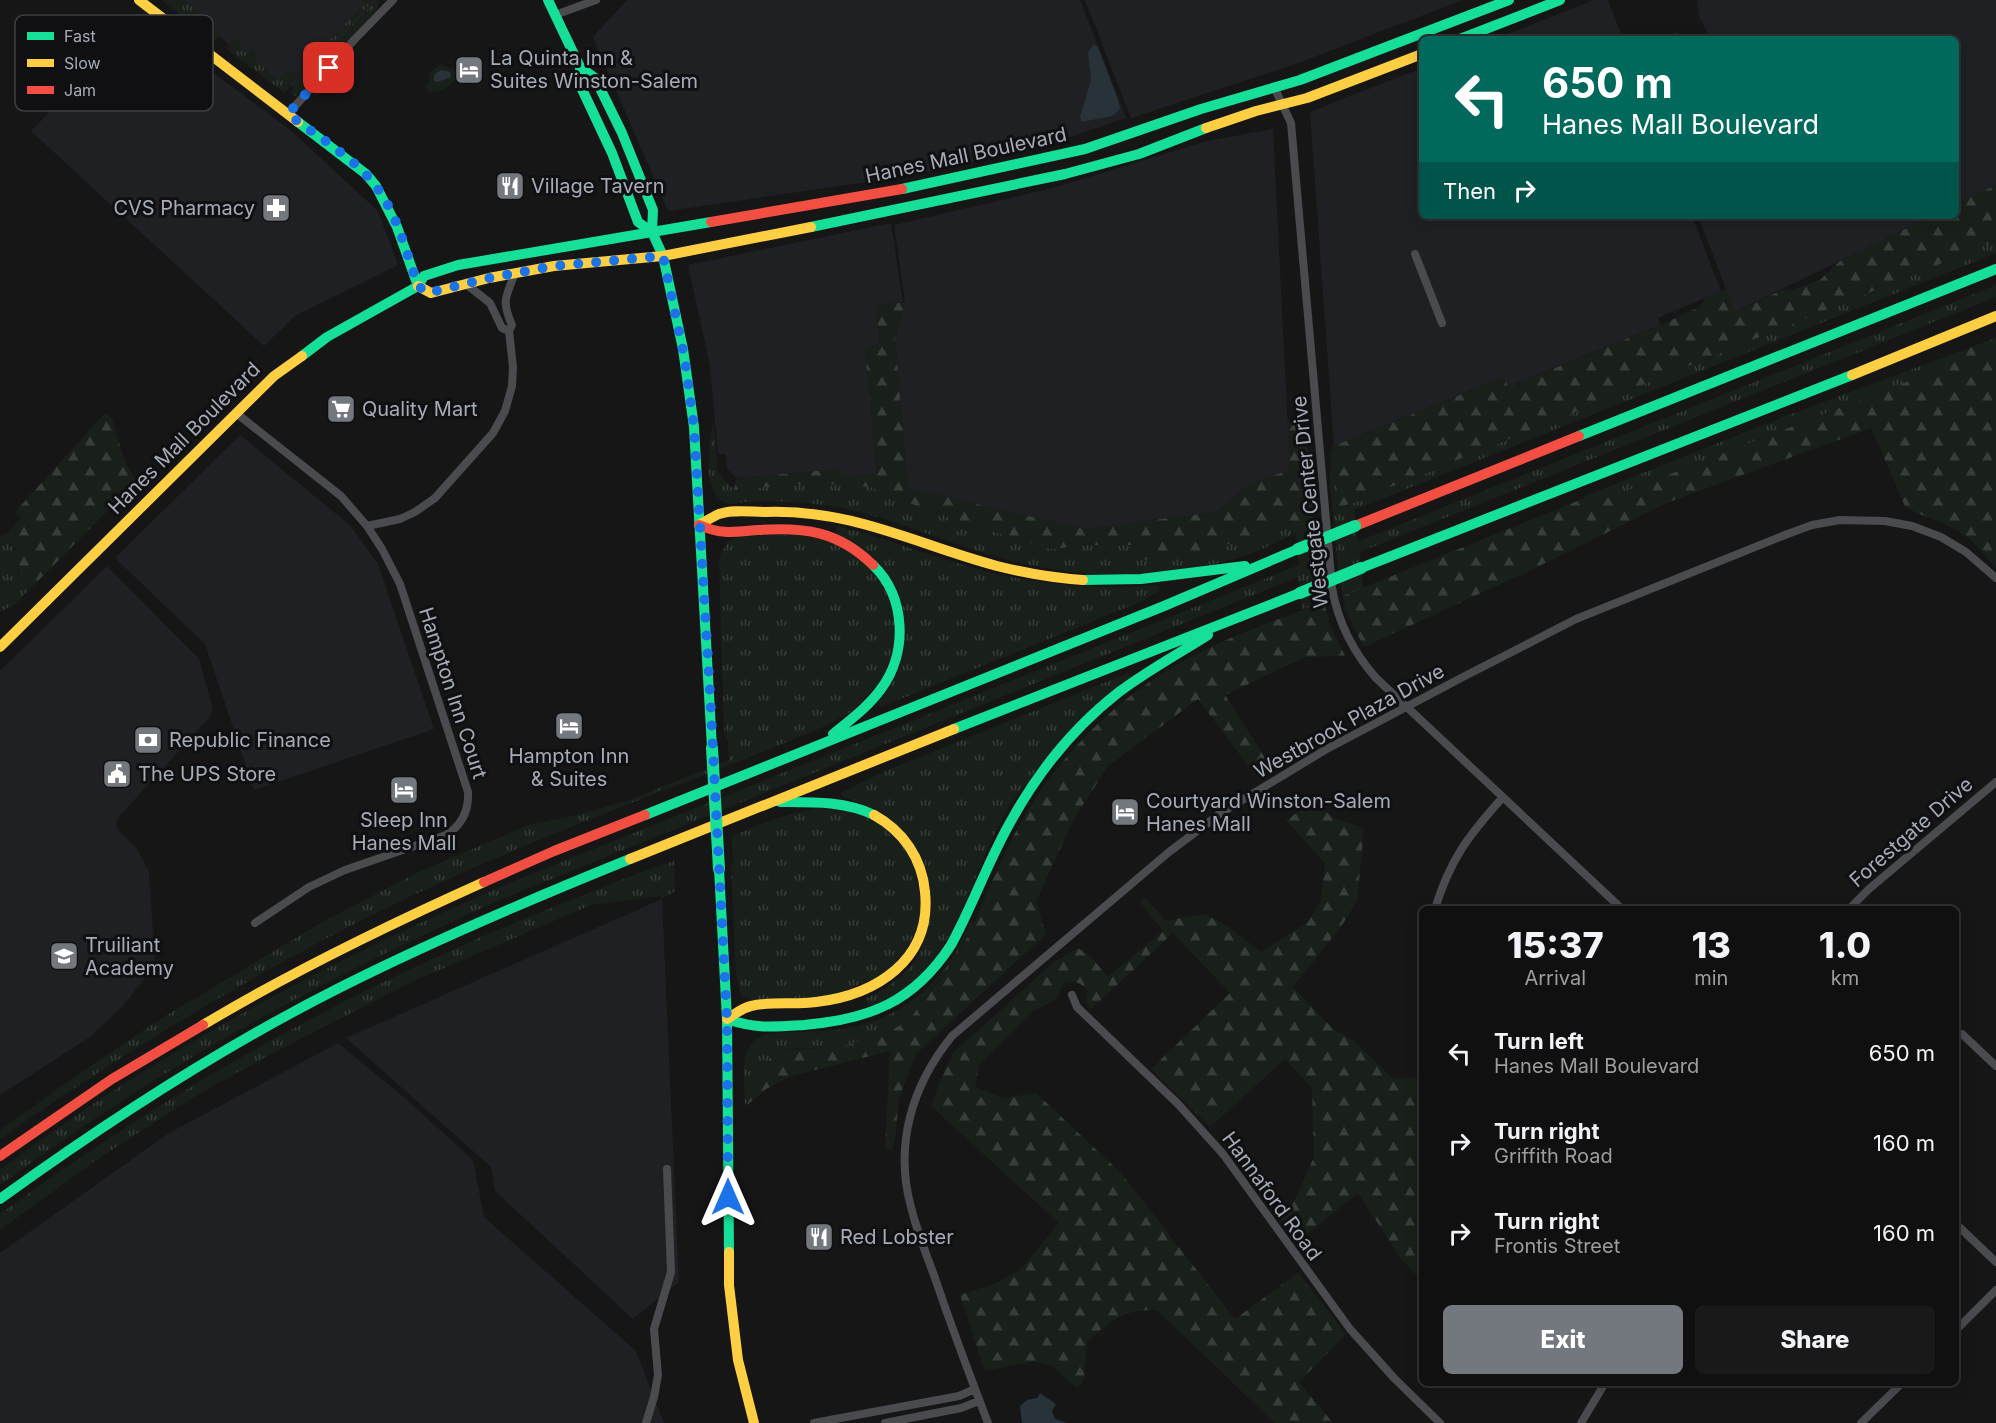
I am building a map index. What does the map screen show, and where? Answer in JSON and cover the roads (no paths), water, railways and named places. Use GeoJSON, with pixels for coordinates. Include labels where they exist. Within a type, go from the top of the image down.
{"type":"FeatureCollection","features":[{"type":"Feature","properties":{"kind":"main road"},"geometry":{"type":"LineString","coordinates":[[140,0],[159,15]]}},
{"type":"Feature","properties":{"kind":"main road"},"geometry":{"type":"LineString","coordinates":[[548,0],[580,67],[580,87],[612,153],[638,222],[652,232]]}},
{"type":"Feature","properties":{"kind":"main road","name":"Hanes Mall Boulevard"},"geometry":{"type":"LineString","coordinates":[[3,638],[290,362],[327,337],[418,286],[424,276],[458,265],[882,194],[1084,149],[1249,93],[1300,80],[1509,0]]}},
{"type":"Feature","properties":{"kind":"main road"},"geometry":{"type":"LineString","coordinates":[[1468,36],[1560,0]]}},
{"type":"Feature","properties":{"kind":"main road","name":"Hanes Mall Boulevard"},"geometry":{"type":"LineString","coordinates":[[418,286],[431,293],[554,266],[663,256],[904,209],[1065,174],[1139,154],[1181,136],[1256,111],[1307,98],[1419,55]]}},
{"type":"Feature","properties":{"kind":"main road"},"geometry":{"type":"LineString","coordinates":[[213,56],[355,165],[375,185],[390,209],[418,286]]}},
{"type":"Feature","properties":{"kind":"main road"},"geometry":{"type":"LineString","coordinates":[[580,67],[596,78],[622,133],[653,210],[652,232],[663,256],[685,360],[693,422],[727,1019],[729,1285],[738,1360],[754,1423]]}},
{"type":"Feature","properties":{"kind":"main road"},"geometry":{"type":"LineString","coordinates":[[0,1156],[112,1079],[308,965],[390,924],[554,851],[1996,269]]}},
{"type":"Feature","properties":{"kind":"main road"},"geometry":{"type":"LineString","coordinates":[[0,1199],[106,1125],[252,1035],[338,988],[489,918],[1122,662],[1953,335],[1996,316]]}},
{"type":"Feature","properties":{"kind":"main road"},"geometry":{"type":"LineString","coordinates":[[1953,335],[1996,324]]}},
{"type":"Feature","properties":{"kind":"main road"},"geometry":{"type":"LineString","coordinates":[[699,525],[720,514],[775,511],[843,518],[948,551],[1057,578],[1132,580],[1181,576],[1266,562]]}},
{"type":"Feature","properties":{"kind":"main road"},"geometry":{"type":"LineString","coordinates":[[699,525],[717,532],[788,529],[819,532],[854,547],[875,564],[888,583],[898,608],[900,622],[899,647],[892,671],[878,693],[854,718],[820,744]]}},
{"type":"Feature","properties":{"kind":"main road"},"geometry":{"type":"LineString","coordinates":[[727,1019],[750,1027],[847,1020],[875,1012],[915,990],[932,972],[951,945],[1016,809],[1057,754],[1082,725],[1122,691],[1227,622]]}},
{"type":"Feature","properties":{"kind":"main road"},"geometry":{"type":"LineString","coordinates":[[727,1019],[749,1006],[830,1000],[865,991],[885,979],[904,961],[914,948],[923,924],[926,904],[921,871],[906,841],[885,822],[867,811],[844,804],[772,802]]}},
{"type":"Feature","properties":{"kind":"street"},"geometry":{"type":"LineString","coordinates":[[288,114],[393,0]]}},
{"type":"Feature","properties":{"kind":"street"},"geometry":{"type":"LineString","coordinates":[[555,15],[596,0]]}},
{"type":"Feature","properties":{"kind":"street","name":"Westgate Center Drive"},"geometry":{"type":"LineString","coordinates":[[1274,87],[1291,123],[1334,600],[1343,627],[1356,652],[1369,670],[1619,906]]}},
{"type":"Feature","properties":{"kind":"street"},"geometry":{"type":"LineString","coordinates":[[1415,254],[1443,323]]}},
{"type":"Feature","properties":{"kind":"street"},"geometry":{"type":"LineString","coordinates":[[367,526],[400,519],[435,498],[493,433],[505,411],[512,386],[513,367],[509,331],[512,325],[506,311],[505,301],[515,273]]}},
{"type":"Feature","properties":{"kind":"street"},"geometry":{"type":"LineString","coordinates":[[466,284],[490,303],[502,328],[509,331]]}},
{"type":"Feature","properties":{"kind":"street","name":"Hampton Inn Court"},"geometry":{"type":"LineString","coordinates":[[236,413],[347,502],[367,526],[390,562],[400,584],[468,792],[467,809],[461,822],[446,835],[345,870],[309,887],[255,922]]}},
{"type":"Feature","properties":{"kind":"street","name":"Westbrook Plaza Drive"},"geometry":{"type":"LineString","coordinates":[[988,1423],[911,1208],[905,1173],[905,1142],[911,1108],[917,1090],[934,1058],[963,1025],[1169,852],[1221,813],[1325,750],[1576,619],[1812,525],[1859,519],[1912,526],[1941,537],[1966,552],[1996,578]]}},
{"type":"Feature","properties":{"kind":"street","name":"Forestgate Drive"},"geometry":{"type":"LineString","coordinates":[[1852,906],[1996,782]]}},
{"type":"Feature","properties":{"kind":"street"},"geometry":{"type":"LineString","coordinates":[[1436,906],[1446,876],[1459,850],[1503,796]]}},
{"type":"Feature","properties":{"kind":"street","name":"Hannaford Road"},"geometry":{"type":"LineString","coordinates":[[1072,995],[1077,1007],[1170,1096],[1215,1145],[1248,1186],[1350,1329],[1386,1370],[1440,1423]]}},
{"type":"Feature","properties":{"kind":"street"},"geometry":{"type":"LineString","coordinates":[[1962,1034],[1996,1066]]}},
{"type":"Feature","properties":{"kind":"street"},"geometry":{"type":"LineString","coordinates":[[646,1423],[658,1374],[654,1329],[671,1272],[667,1169]]}},
{"type":"Feature","properties":{"kind":"street"},"geometry":{"type":"LineString","coordinates":[[1959,1227],[1996,1263]]}},
{"type":"Feature","properties":{"kind":"street"},"geometry":{"type":"LineString","coordinates":[[1959,1327],[1996,1290]]}},
{"type":"Feature","properties":{"kind":"street"},"geometry":{"type":"LineString","coordinates":[[1581,1423],[1603,1386]]}},
{"type":"Feature","properties":{"kind":"street"},"geometry":{"type":"LineString","coordinates":[[1861,1423],[1899,1386]]}},
{"type":"Feature","properties":{"kind":"street"},"geometry":{"type":"LineString","coordinates":[[814,1423],[959,1396],[977,1396]]}},
{"type":"Feature","properties":{"kind":"street"},"geometry":{"type":"LineString","coordinates":[[885,1423],[961,1408],[977,1396]]}},
{"type":"Feature","properties":{"kind":"place","name":"La Quinta Inn & Suites Winston-Salem"},"geometry":{"type":"Point","coordinates":[469,70]}},
{"type":"Feature","properties":{"kind":"place","name":"Village Tavern"},"geometry":{"type":"Point","coordinates":[510,186]}},
{"type":"Feature","properties":{"kind":"place","name":"CVS Pharmacy"},"geometry":{"type":"Point","coordinates":[276,208]}},
{"type":"Feature","properties":{"kind":"place","name":"Quality Mart"},"geometry":{"type":"Point","coordinates":[341,409]}},
{"type":"Feature","properties":{"kind":"place","name":"Hampton Inn & Suites"},"geometry":{"type":"Point","coordinates":[569,726]}},
{"type":"Feature","properties":{"kind":"place","name":"Republic Finance"},"geometry":{"type":"Point","coordinates":[148,740]}},
{"type":"Feature","properties":{"kind":"place","name":"The UPS Store"},"geometry":{"type":"Point","coordinates":[117,774]}},
{"type":"Feature","properties":{"kind":"place","name":"Sleep Inn Hanes Mall"},"geometry":{"type":"Point","coordinates":[404,790]}},
{"type":"Feature","properties":{"kind":"place","name":"Courtyard Winston-Salem Hanes Mall"},"geometry":{"type":"Point","coordinates":[1125,812]}},
{"type":"Feature","properties":{"kind":"place","name":"Truiliant Academy"},"geometry":{"type":"Point","coordinates":[64,956]}},
{"type":"Feature","properties":{"kind":"place","name":"Red Lobster"},"geometry":{"type":"Point","coordinates":[819,1237]}}]}
